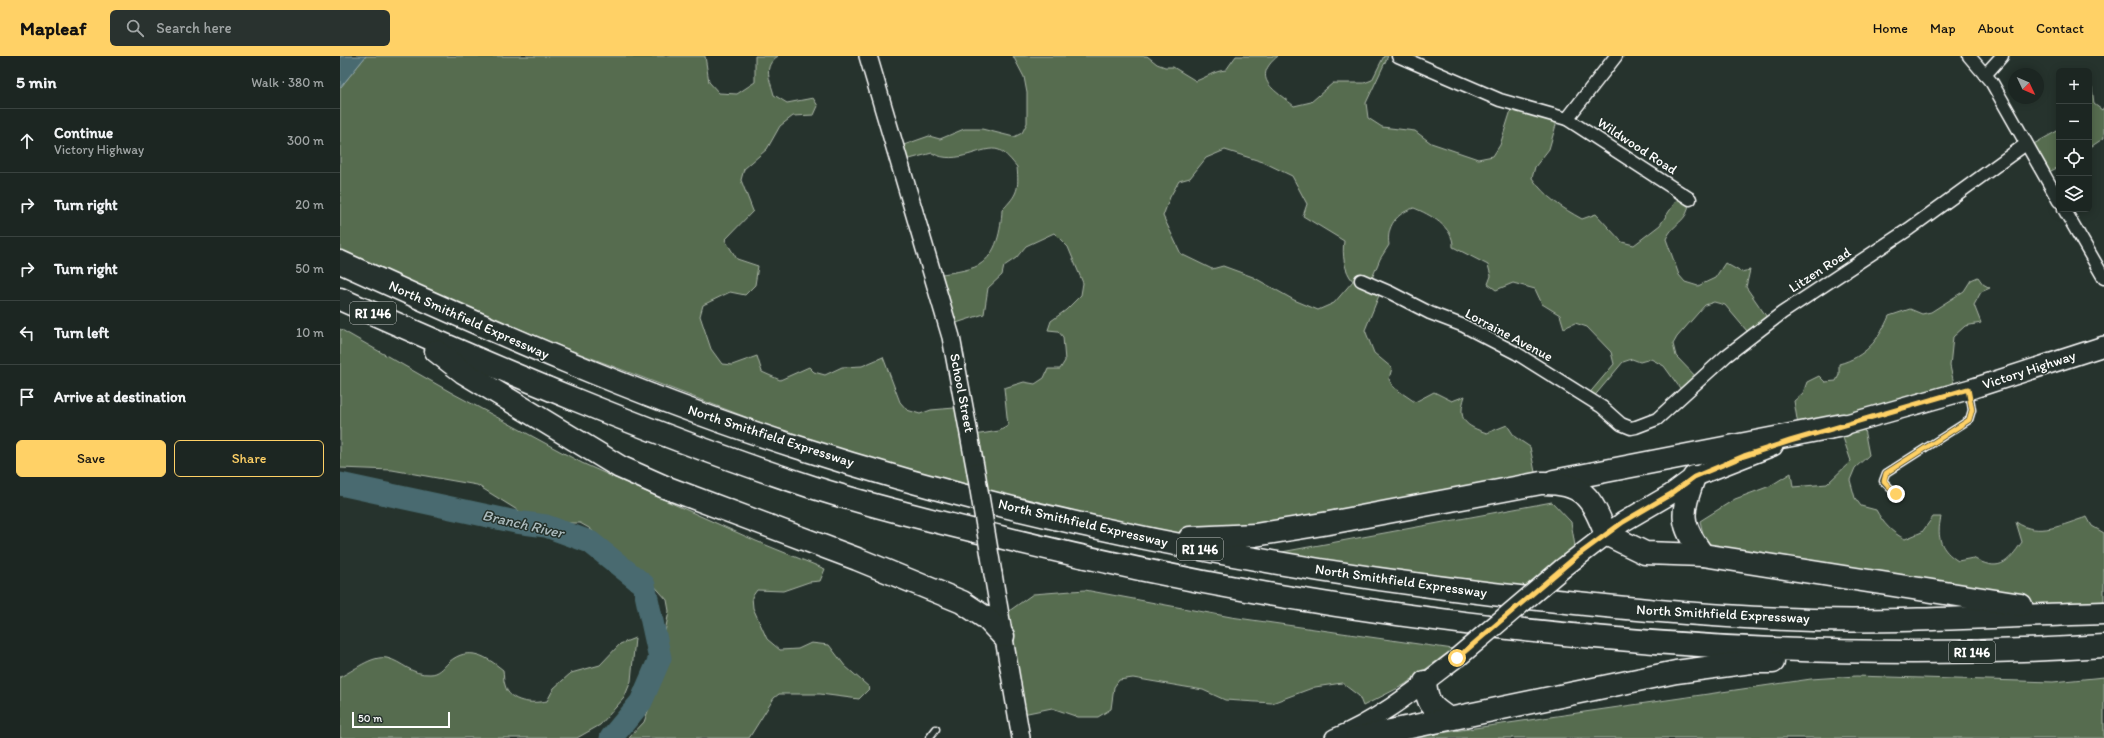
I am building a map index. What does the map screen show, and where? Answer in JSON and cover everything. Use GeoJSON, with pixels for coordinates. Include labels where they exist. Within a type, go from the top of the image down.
{"type":"FeatureCollection","features":[{"type":"Feature","properties":{"kind":"highway","name":"North Smithfield Expressway"},"geometry":{"type":"LineString","coordinates":[[340,262],[510,340],[608,380],[796,447],[967,496],[1107,530],[1299,568],[1424,586],[1577,604],[1728,615],[1822,620],[1882,621],[2104,612]]}},
{"type":"Feature","properties":{"kind":"highway","name":"RI 146"},"geometry":{"type":"LineString","coordinates":[[340,299],[526,381],[612,415],[816,488],[934,522],[1098,561],[1193,581],[1364,610],[1584,637],[1786,651],[1840,652],[1991,652],[2104,646]]}},
{"type":"Feature","properties":{"kind":"highway"},"geometry":{"type":"LineString","coordinates":[[406,328],[464,372],[620,468],[672,490],[858,559],[962,602],[986,618],[1003,636]]}},
{"type":"Feature","properties":{"kind":"highway"},"geometry":{"type":"LineString","coordinates":[[1107,530],[1177,538],[1255,535],[1329,523],[1844,425]]}},
{"type":"Feature","properties":{"kind":"highway"},"geometry":{"type":"LineString","coordinates":[[1694,477],[1687,496],[1683,518],[1689,537],[1702,555]]}},
{"type":"Feature","properties":{"kind":"highway"},"geometry":{"type":"LineString","coordinates":[[1541,483],[1567,484],[1582,492],[1594,507],[1606,534],[1645,553],[1702,555],[1999,603],[2104,612]]}},
{"type":"Feature","properties":{"kind":"highway"},"geometry":{"type":"LineString","coordinates":[[1357,738],[1676,672],[1751,662],[1779,662],[1840,652]]}},
{"type":"Feature","properties":{"kind":"highway"},"geometry":{"type":"LineString","coordinates":[[1425,682],[1427,697],[1433,708],[1448,718]]}},
{"type":"Feature","properties":{"kind":"main road","name":"Victory Highway"},"geometry":{"type":"LineString","coordinates":[[1457,658],[1563,568],[1606,534],[1671,494],[1694,477],[1744,456],[1968,389],[2104,346]]}},
{"type":"Feature","properties":{"kind":"street","name":"School Street"},"geometry":{"type":"LineString","coordinates":[[868,56],[951,337],[976,472],[1021,738]]}},
{"type":"Feature","properties":{"kind":"street","name":"Wildwood Road"},"geometry":{"type":"LineString","coordinates":[[1398,56],[1500,100],[1568,119],[1690,199]]}},
{"type":"Feature","properties":{"kind":"street"},"geometry":{"type":"LineString","coordinates":[[1568,119],[1616,56]]}},
{"type":"Feature","properties":{"kind":"street"},"geometry":{"type":"LineString","coordinates":[[1969,56],[1992,83],[2056,196]]}},
{"type":"Feature","properties":{"kind":"street"},"geometry":{"type":"LineString","coordinates":[[1985,75],[2002,56]]}},
{"type":"Feature","properties":{"kind":"street","name":"Litzen Road"},"geometry":{"type":"LineString","coordinates":[[1636,427],[1657,419],[1726,356],[1782,313],[1909,229],[2026,144]]}},
{"type":"Feature","properties":{"kind":"street"},"geometry":{"type":"LineString","coordinates":[[2066,212],[2104,278]]}},
{"type":"Feature","properties":{"kind":"street","name":"Lorraine Avenue"},"geometry":{"type":"LineString","coordinates":[[1361,280],[1391,293],[1430,313],[1464,326],[1516,352],[1602,406],[1621,424],[1631,428],[1636,427]]}},
{"type":"Feature","properties":{"kind":"street","name":"Victory Highway"},"geometry":{"type":"LineString","coordinates":[[1334,738],[1364,724],[1457,658]]}},
{"type":"Feature","properties":{"kind":"lane"},"geometry":{"type":"LineString","coordinates":[[1896,494],[1884,481],[1884,476],[1886,473],[1969,420],[1972,410],[1968,389]]}},
{"type":"Feature","properties":{"kind":"lane"},"geometry":{"type":"LineString","coordinates":[[929,738],[936,729]]}},
{"type":"Feature","properties":{"kind":"green space"},"geometry":{"type":"Polygon","coordinates":[[[366,56],[705,56],[709,82],[719,93],[737,94],[755,82],[755,56],[778,56],[770,64],[768,74],[774,95],[787,103],[813,98],[818,106],[814,115],[793,116],[780,126],[767,149],[744,169],[741,180],[753,211],[725,240],[737,259],[758,266],[755,285],[745,295],[730,292],[703,305],[700,316],[711,349],[722,364],[732,365],[757,356],[762,372],[780,380],[809,367],[814,372],[825,375],[842,367],[862,366],[883,357],[900,402],[907,410],[920,414],[931,410],[966,407],[974,435],[999,431],[1008,426],[1004,388],[1024,382],[1035,384],[1044,378],[1048,369],[1060,369],[1065,361],[1063,337],[1058,331],[1048,330],[1051,321],[1066,310],[1081,295],[1083,283],[1068,247],[1054,233],[1026,246],[1016,258],[1004,266],[1002,275],[988,288],[984,314],[950,325],[936,275],[975,267],[990,255],[997,241],[1001,225],[1002,210],[1011,200],[1016,191],[1018,181],[1017,167],[1002,151],[999,150],[985,150],[951,158],[941,157],[932,153],[902,161],[898,147],[929,136],[940,139],[964,129],[982,129],[1014,137],[1022,133],[1027,123],[1027,93],[1024,77],[1013,56],[1147,56],[1157,64],[1165,67],[1173,67],[1196,81],[1214,73],[1226,70],[1236,56],[1278,56],[1270,64],[1266,71],[1266,78],[1268,84],[1273,89],[1294,106],[1311,102],[1333,83],[1364,83],[1372,80],[1384,56],[1388,56],[1366,103],[1368,118],[1382,127],[1415,131],[1431,143],[1478,159],[1493,156],[1500,145],[1512,107],[1558,118],[1549,149],[1535,167],[1532,178],[1542,191],[1561,206],[1582,219],[1596,214],[1622,242],[1634,245],[1660,225],[1680,195],[1688,197],[1689,205],[1685,216],[1673,228],[1666,239],[1679,275],[1685,282],[1698,286],[1715,278],[1725,263],[1741,272],[1750,270],[1746,287],[1771,323],[1752,337],[1725,305],[1714,302],[1705,305],[1677,337],[1673,344],[1676,356],[1700,381],[1685,395],[1664,366],[1651,359],[1640,362],[1632,359],[1623,362],[1592,399],[1587,396],[1614,364],[1611,352],[1587,327],[1575,323],[1564,328],[1560,315],[1542,304],[1535,289],[1513,283],[1496,290],[1488,284],[1491,276],[1488,265],[1453,247],[1449,233],[1440,222],[1414,208],[1402,213],[1391,226],[1389,232],[1389,245],[1380,259],[1370,283],[1380,293],[1365,330],[1374,353],[1392,368],[1389,379],[1393,387],[1415,402],[1434,392],[1452,401],[1465,396],[1462,411],[1468,425],[1487,433],[1507,425],[1515,437],[1530,447],[1536,477],[1187,537],[1130,534],[848,456],[565,348],[340,253],[340,88],[366,56]],[[1225,150],[1206,158],[1190,178],[1179,181],[1170,197],[1163,216],[1181,254],[1212,269],[1223,266],[1253,277],[1294,300],[1318,310],[1334,303],[1353,281],[1344,262],[1344,241],[1303,216],[1307,204],[1292,176],[1263,162],[1225,150]]]}},
{"type":"Feature","properties":{"kind":"green space"},"geometry":{"type":"Polygon","coordinates":[[[2092,87],[2094,104],[2102,110],[2104,107],[2104,138],[2092,146],[2092,87]]]}},
{"type":"Feature","properties":{"kind":"green space"},"geometry":{"type":"Polygon","coordinates":[[[2056,132],[2056,168],[2045,174],[2030,146],[2056,132]]]}},
{"type":"Feature","properties":{"kind":"green space"},"geometry":{"type":"Polygon","coordinates":[[[1978,277],[1983,284],[1990,288],[1981,292],[1974,305],[1981,323],[1965,326],[1953,337],[1950,366],[1956,393],[1863,424],[1869,455],[1855,468],[1850,480],[1855,498],[1861,506],[1876,510],[1888,527],[1905,539],[1922,532],[1933,517],[1941,517],[1939,531],[1941,543],[1952,557],[1958,561],[1973,558],[1982,562],[1996,565],[2002,564],[2012,556],[2022,542],[2016,522],[2025,527],[2042,529],[2060,526],[2087,517],[2092,526],[2104,533],[2104,605],[2060,610],[1706,546],[1700,521],[1735,499],[1770,486],[1791,473],[1793,487],[1827,484],[1851,461],[1840,429],[1799,431],[1794,401],[1803,393],[1807,382],[1819,376],[1825,382],[1836,381],[1839,375],[1839,364],[1864,352],[1881,333],[1889,316],[1910,309],[1922,314],[1931,312],[1964,291],[1971,280],[1978,277]]]}},
{"type":"Feature","properties":{"kind":"green space"},"geometry":{"type":"Polygon","coordinates":[[[340,329],[452,393],[582,463],[756,541],[825,569],[820,581],[809,582],[783,591],[757,590],[752,597],[753,608],[767,639],[780,650],[798,649],[811,643],[829,645],[845,666],[870,688],[859,699],[820,694],[779,694],[774,698],[749,738],[629,738],[644,722],[652,700],[669,611],[667,600],[643,573],[589,528],[580,523],[556,523],[522,513],[477,485],[392,470],[340,468],[340,329]]]}},
{"type":"Feature","properties":{"kind":"green space"},"geometry":{"type":"Polygon","coordinates":[[[1552,502],[1571,522],[1576,552],[1524,594],[1271,554],[1552,502]]]}},
{"type":"Feature","properties":{"kind":"green space"},"geometry":{"type":"Polygon","coordinates":[[[1085,590],[1231,617],[1453,649],[1404,685],[1363,706],[1359,696],[1342,683],[1315,687],[1272,703],[1225,700],[1203,690],[1133,678],[1119,680],[1114,687],[1111,709],[1098,717],[1078,717],[1052,708],[1018,715],[1002,616],[1033,594],[1085,590]]]}},
{"type":"Feature","properties":{"kind":"green space"},"geometry":{"type":"Polygon","coordinates":[[[635,638],[631,681],[624,698],[600,725],[577,738],[340,738],[340,677],[369,661],[387,658],[423,674],[433,674],[438,672],[456,657],[464,654],[478,655],[491,661],[503,670],[504,683],[511,696],[522,701],[541,702],[547,701],[554,688],[571,673],[600,665],[620,644],[635,638]]]}},
{"type":"Feature","properties":{"kind":"green space"},"geometry":{"type":"Polygon","coordinates":[[[1856,676],[2053,682],[2104,677],[2104,738],[1406,738],[1811,679],[1856,676]]]}},
{"type":"Feature","properties":{"kind":"water"},"geometry":{"type":"Polygon","coordinates":[[[340,56],[366,56],[340,88],[340,56]]]}},
{"type":"Feature","properties":{"kind":"waterway","name":"Branch River"},"geometry":{"type":"LineString","coordinates":[[340,484],[516,522],[546,526],[590,542],[644,585],[660,658],[641,702],[611,738]]}},
{"type":"Feature","properties":{"kind":"route"},"geometry":{"type":"LineString","coordinates":[[1457,658],[1578,555],[1623,522],[1671,494],[1694,477],[1744,456],[1790,441],[1968,389],[1972,410],[1969,420],[1886,473],[1884,476],[1884,481],[1896,494]]}}]}
